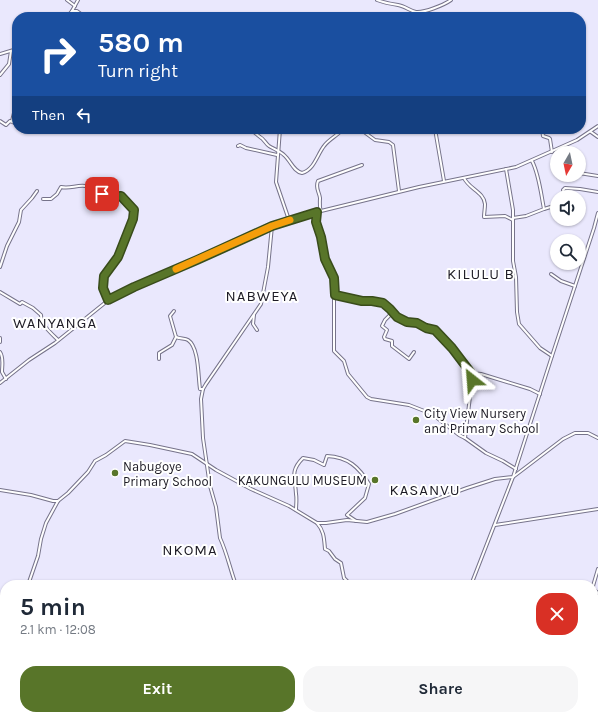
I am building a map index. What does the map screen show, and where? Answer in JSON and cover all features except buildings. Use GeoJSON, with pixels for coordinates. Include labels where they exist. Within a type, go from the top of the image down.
{"type":"FeatureCollection","features":[{"type":"Feature","properties":{"kind":"street"},"geometry":{"type":"LineString","coordinates":[[67,0],[75,6]]}},
{"type":"Feature","properties":{"kind":"street"},"geometry":{"type":"LineString","coordinates":[[78,0],[72,11],[78,12]]}},
{"type":"Feature","properties":{"kind":"street"},"geometry":{"type":"LineString","coordinates":[[377,0],[418,12],[442,5],[451,0]]}},
{"type":"Feature","properties":{"kind":"street"},"geometry":{"type":"LineString","coordinates":[[0,54],[11,51],[9,64],[0,75]]}},
{"type":"Feature","properties":{"kind":"street"},"geometry":{"type":"LineString","coordinates":[[0,121],[6,125],[12,121]]}},
{"type":"Feature","properties":{"kind":"street"},"geometry":{"type":"LineString","coordinates":[[564,146],[577,140],[598,126]]}},
{"type":"Feature","properties":{"kind":"street"},"geometry":{"type":"LineString","coordinates":[[591,131],[598,137]]}},
{"type":"Feature","properties":{"kind":"street"},"geometry":{"type":"LineString","coordinates":[[256,134],[271,147],[275,148],[278,152],[284,155],[298,172],[304,172],[315,162],[324,146],[339,134]]}},
{"type":"Feature","properties":{"kind":"street"},"geometry":{"type":"LineString","coordinates":[[280,134],[276,182],[289,220]]}},
{"type":"Feature","properties":{"kind":"street"},"geometry":{"type":"LineString","coordinates":[[367,134],[375,140],[389,142],[393,145],[399,192]]}},
{"type":"Feature","properties":{"kind":"street"},"geometry":{"type":"LineString","coordinates":[[436,134],[444,182]]}},
{"type":"Feature","properties":{"kind":"street"},"geometry":{"type":"LineString","coordinates":[[543,134],[543,136],[550,139],[551,146]]}},
{"type":"Feature","properties":{"kind":"street"},"geometry":{"type":"LineString","coordinates":[[238,146],[240,145],[246,148],[277,155]]}},
{"type":"Feature","properties":{"kind":"street"},"geometry":{"type":"LineString","coordinates":[[0,383],[29,360],[58,340],[108,300],[272,226],[317,212],[399,192],[516,167],[550,153]]}},
{"type":"Feature","properties":{"kind":"street"},"geometry":{"type":"LineString","coordinates":[[532,161],[537,172],[544,209]]}},
{"type":"Feature","properties":{"kind":"street"},"geometry":{"type":"LineString","coordinates":[[321,212],[319,204],[320,198],[316,186],[318,181],[362,165]]}},
{"type":"Feature","properties":{"kind":"street"},"geometry":{"type":"LineString","coordinates":[[506,169],[513,219],[514,261],[519,324],[540,348],[552,356]]}},
{"type":"Feature","properties":{"kind":"street"},"geometry":{"type":"LineString","coordinates":[[586,174],[598,176]]}},
{"type":"Feature","properties":{"kind":"street"},"geometry":{"type":"LineString","coordinates":[[464,177],[470,187],[483,197],[485,206],[484,217],[505,216],[513,219],[550,207]]}},
{"type":"Feature","properties":{"kind":"street"},"geometry":{"type":"LineString","coordinates":[[42,199],[52,199],[57,194],[60,187],[68,188],[85,186],[109,197],[121,196],[134,210],[133,219],[118,257],[104,276],[103,288],[108,300]]}},
{"type":"Feature","properties":{"kind":"street"},"geometry":{"type":"LineString","coordinates":[[563,190],[565,188],[598,192]]}},
{"type":"Feature","properties":{"kind":"street"},"geometry":{"type":"LineString","coordinates":[[0,267],[7,246],[19,222],[21,210],[37,191]]}},
{"type":"Feature","properties":{"kind":"street"},"geometry":{"type":"LineString","coordinates":[[317,212],[316,222],[321,237],[325,259],[334,278],[334,351],[344,361],[348,374],[365,395],[371,399],[407,405],[432,414],[454,432],[486,453],[516,469]]}},
{"type":"Feature","properties":{"kind":"street"},"geometry":{"type":"LineString","coordinates":[[473,580],[516,469],[598,213]]}},
{"type":"Feature","properties":{"kind":"street"},"geometry":{"type":"LineString","coordinates":[[234,580],[228,564],[226,551],[220,538],[204,446],[201,399],[203,389],[261,304],[272,226]]}},
{"type":"Feature","properties":{"kind":"street"},"geometry":{"type":"LineString","coordinates":[[594,228],[598,229]]}},
{"type":"Feature","properties":{"kind":"street"},"geometry":{"type":"LineString","coordinates":[[551,274],[561,281],[575,286]]}},
{"type":"Feature","properties":{"kind":"street"},"geometry":{"type":"LineString","coordinates":[[0,292],[20,304],[22,302],[33,308],[41,315],[41,320],[47,329],[58,340]]}},
{"type":"Feature","properties":{"kind":"street"},"geometry":{"type":"LineString","coordinates":[[335,295],[362,301],[383,303],[397,317],[407,322],[417,323],[426,328],[435,330],[452,348],[471,373],[472,389],[464,432],[465,438]]}},
{"type":"Feature","properties":{"kind":"street"},"geometry":{"type":"LineString","coordinates":[[159,359],[159,353],[172,345],[176,337],[170,316],[174,311]]}},
{"type":"Feature","properties":{"kind":"street"},"geometry":{"type":"LineString","coordinates":[[393,312],[385,320],[382,326],[387,330],[384,337],[385,339],[392,341],[392,346],[409,359],[414,352]]}},
{"type":"Feature","properties":{"kind":"street"},"geometry":{"type":"LineString","coordinates":[[254,314],[253,324],[257,330]]}},
{"type":"Feature","properties":{"kind":"street"},"geometry":{"type":"LineString","coordinates":[[176,337],[188,339],[194,345],[198,363],[200,388],[203,389]]}},
{"type":"Feature","properties":{"kind":"street"},"geometry":{"type":"LineString","coordinates":[[0,352],[3,362],[2,372],[6,379]]}},
{"type":"Feature","properties":{"kind":"street"},"geometry":{"type":"LineString","coordinates":[[471,373],[481,374],[530,389],[540,394]]}},
{"type":"Feature","properties":{"kind":"street"},"geometry":{"type":"LineString","coordinates":[[317,523],[342,520],[367,522],[375,520],[488,482],[513,476],[563,439],[575,433],[588,433],[598,438]]}},
{"type":"Feature","properties":{"kind":"street"},"geometry":{"type":"LineString","coordinates":[[30,580],[38,556],[46,523],[58,501],[88,472],[95,461],[125,441],[164,447],[192,454],[251,489],[284,503],[317,523],[322,529],[324,535],[325,548],[335,559],[341,562],[344,578],[346,580]]}},
{"type":"Feature","properties":{"kind":"street"},"geometry":{"type":"LineString","coordinates":[[296,510],[294,480],[296,466],[303,458],[314,460],[324,465],[327,456],[340,457],[356,466],[370,484],[365,498],[347,515],[356,521]]}},
{"type":"Feature","properties":{"kind":"street"},"geometry":{"type":"LineString","coordinates":[[200,458],[207,458]]}},
{"type":"Feature","properties":{"kind":"street"},"geometry":{"type":"LineString","coordinates":[[0,490],[31,495],[53,502],[58,501]]}},
{"type":"Feature","properties":{"kind":"street"},"geometry":{"type":"LineString","coordinates":[[495,525],[598,509]]}},
{"type":"Feature","properties":{"kind":"street"},"geometry":{"type":"LineString","coordinates":[[322,529],[326,523]]}},
{"type":"Feature","properties":{"kind":"street"},"geometry":{"type":"LineString","coordinates":[[595,580],[598,569]]}},
{"type":"Feature","properties":{"kind":"slow traffic"},"geometry":{"type":"LineString","coordinates":[[176,269],[272,226],[290,220]]}},
{"type":"Feature","properties":{"kind":"place","name":"City View Nursery and Primary School"},"geometry":{"type":"Point","coordinates":[416,420]}},
{"type":"Feature","properties":{"kind":"place","name":"Nabugoye Primary School"},"geometry":{"type":"Point","coordinates":[115,473]}},
{"type":"Feature","properties":{"kind":"place","name":"KAKUNGULU MUSEUM"},"geometry":{"type":"Point","coordinates":[375,480]}},
{"type":"Feature","properties":{"kind":"district","name":"KILULU B"},"geometry":{"type":"Point","coordinates":[481,274]}},
{"type":"Feature","properties":{"kind":"district","name":"NABWEYA"},"geometry":{"type":"Point","coordinates":[262,296]}},
{"type":"Feature","properties":{"kind":"district","name":"WANYANGA"},"geometry":{"type":"Point","coordinates":[55,323]}},
{"type":"Feature","properties":{"kind":"district","name":"KASANVU"},"geometry":{"type":"Point","coordinates":[425,490]}},
{"type":"Feature","properties":{"kind":"district","name":"NKOMA"},"geometry":{"type":"Point","coordinates":[190,550]}},
{"type":"Feature","properties":{"kind":"route"},"geometry":{"type":"LineString","coordinates":[[102,194],[109,197],[121,196],[134,210],[133,219],[118,257],[104,276],[103,288],[108,300],[272,226],[317,212],[316,222],[321,237],[325,259],[334,278],[335,295],[362,301],[383,303],[397,317],[407,322],[417,323],[426,328],[435,330],[452,348],[471,373],[472,380]]}}]}
